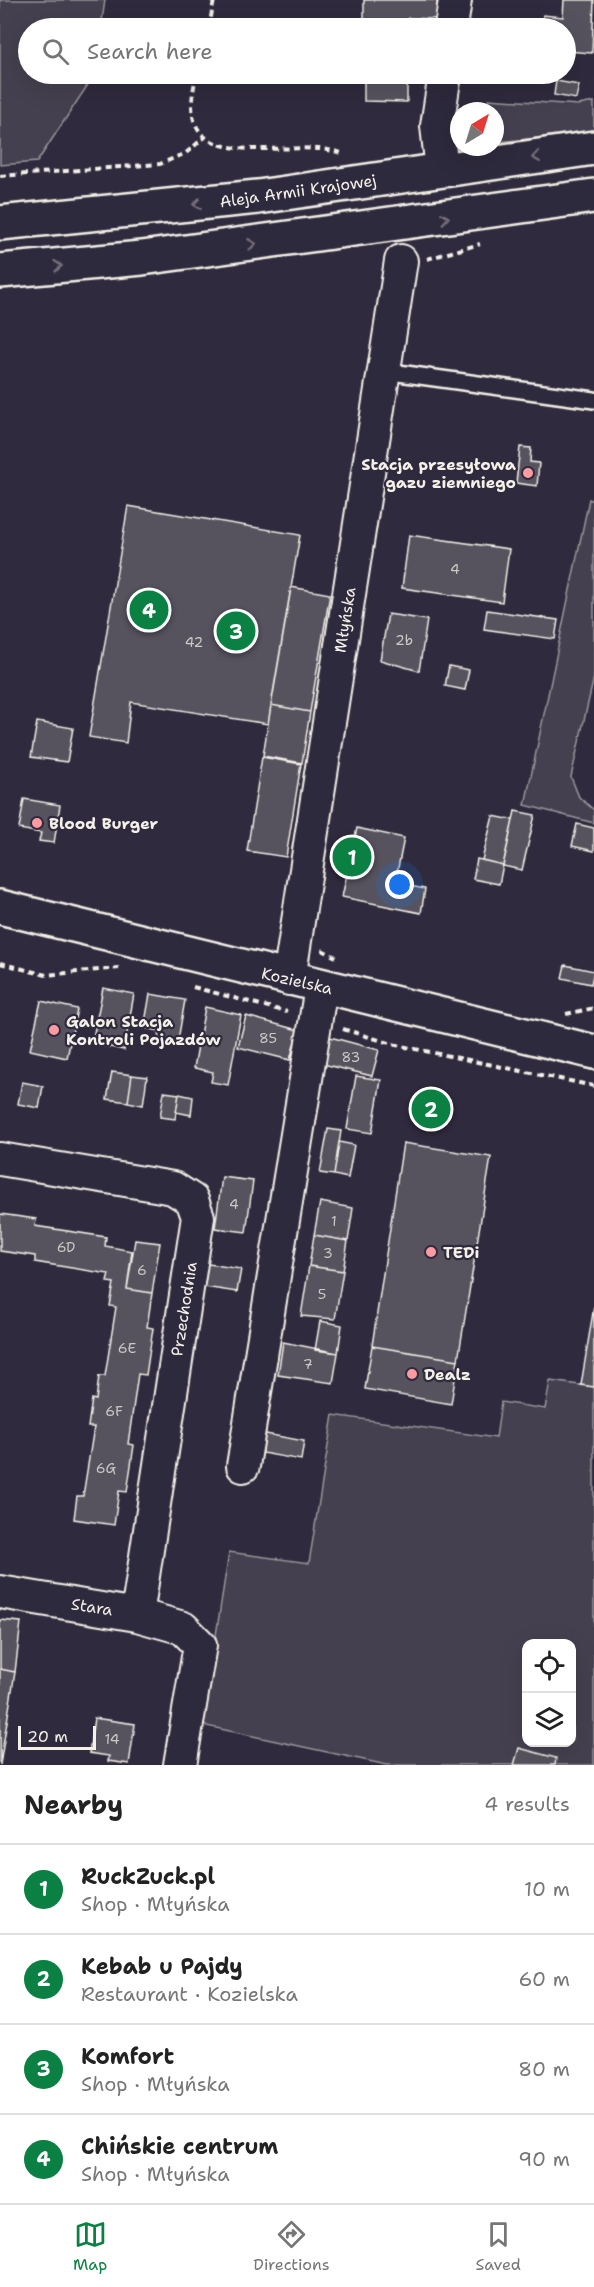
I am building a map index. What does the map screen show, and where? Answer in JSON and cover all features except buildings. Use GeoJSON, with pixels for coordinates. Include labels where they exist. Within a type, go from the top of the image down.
{"type":"FeatureCollection","features":[{"type":"Feature","properties":{"kind":"main road","name":"Aleja Armii Krajowej"},"geometry":{"type":"LineString","coordinates":[[0,224],[248,198],[594,148]]}},
{"type":"Feature","properties":{"kind":"main road"},"geometry":{"type":"LineString","coordinates":[[0,271],[142,258],[594,196]]}},
{"type":"Feature","properties":{"kind":"main road","name":"Kozielska"},"geometry":{"type":"LineString","coordinates":[[0,908],[594,1052]]}},
{"type":"Feature","properties":{"kind":"street"},"geometry":{"type":"LineString","coordinates":[[452,18],[455,0]]}},
{"type":"Feature","properties":{"kind":"street"},"geometry":{"type":"LineString","coordinates":[[442,170],[437,126],[443,84]]}},
{"type":"Feature","properties":{"kind":"street","name":"Młyńska"},"geometry":{"type":"LineString","coordinates":[[289,979],[401,264]]}},
{"type":"Feature","properties":{"kind":"street"},"geometry":{"type":"LineString","coordinates":[[243,1466],[321,987]]}},
{"type":"Feature","properties":{"kind":"street","name":"Przechodnia"},"geometry":{"type":"LineString","coordinates":[[0,1159],[173,1188],[192,1200],[198,1218],[137,1615]]}},
{"type":"Feature","properties":{"kind":"street","name":"Stara"},"geometry":{"type":"LineString","coordinates":[[0,1592],[137,1615],[183,1628],[200,1645],[180,1765]]}},
{"type":"Feature","properties":{"kind":"lane"},"geometry":{"type":"LineString","coordinates":[[384,372],[594,399]]}},
{"type":"Feature","properties":{"kind":"path"},"geometry":{"type":"LineString","coordinates":[[211,18],[214,0]]}},
{"type":"Feature","properties":{"kind":"path"},"geometry":{"type":"LineString","coordinates":[[194,84],[191,97],[193,119],[206,136],[221,146],[246,150],[308,148],[350,156]]}},
{"type":"Feature","properties":{"kind":"path"},"geometry":{"type":"LineString","coordinates":[[0,176],[160,164],[186,153],[206,136]]}},
{"type":"Feature","properties":{"kind":"path"},"geometry":{"type":"LineString","coordinates":[[401,264],[487,242]]}},
{"type":"Feature","properties":{"kind":"shaded area"},"geometry":{"type":"Polygon","coordinates":[[[0,0],[105,0],[102,18],[18,18],[18,84],[88,84],[37,162],[0,165],[0,0]]]}},
{"type":"Feature","properties":{"kind":"shaded area"},"geometry":{"type":"Polygon","coordinates":[[[488,99],[579,105],[594,102],[594,133],[504,141],[504,102],[488,102],[488,99]]]}},
{"type":"Feature","properties":{"kind":"shaded area"},"geometry":{"type":"Polygon","coordinates":[[[589,499],[594,501],[594,677],[571,777],[579,797],[594,810],[594,823],[525,805],[589,499]]]}},
{"type":"Feature","properties":{"kind":"shaded area"},"geometry":{"type":"Polygon","coordinates":[[[550,1381],[594,1387],[594,1765],[387,1765],[202,1725],[229,1552],[309,1563],[333,1415],[496,1438],[501,1402],[545,1409],[550,1381]]]}},
{"type":"Feature","properties":{"kind":"place","name":"Stacja przesyłowa gazu ziemniego"},"geometry":{"type":"Point","coordinates":[528,473]}},
{"type":"Feature","properties":{"kind":"place","name":"Chińskie centrum"},"geometry":{"type":"Point","coordinates":[149,610]}},
{"type":"Feature","properties":{"kind":"place","name":"Komfort"},"geometry":{"type":"Point","coordinates":[236,631]}},
{"type":"Feature","properties":{"kind":"place","name":"Blood Burger"},"geometry":{"type":"Point","coordinates":[37,823]}},
{"type":"Feature","properties":{"kind":"place","name":"RuckZuck.pl"},"geometry":{"type":"Point","coordinates":[352,857]}},
{"type":"Feature","properties":{"kind":"place","name":"Galon Stacja Kontroli Pojazdów"},"geometry":{"type":"Point","coordinates":[54,1030]}},
{"type":"Feature","properties":{"kind":"place","name":"Kebab u Pajdy"},"geometry":{"type":"Point","coordinates":[431,1109]}},
{"type":"Feature","properties":{"kind":"place","name":"TEDi"},"geometry":{"type":"Point","coordinates":[431,1252]}},
{"type":"Feature","properties":{"kind":"place","name":"Dealz"},"geometry":{"type":"Point","coordinates":[412,1374]}}]}
